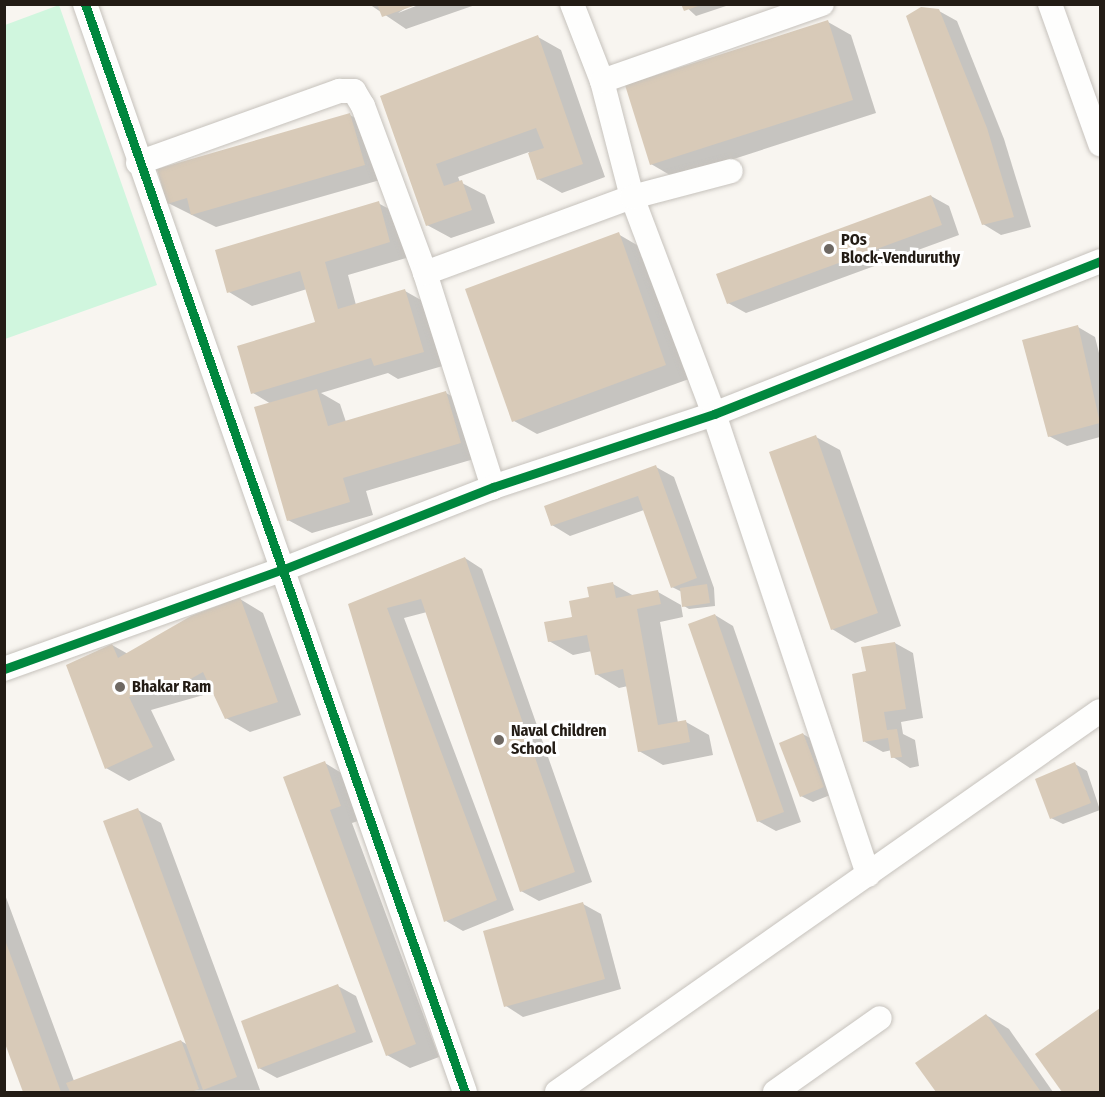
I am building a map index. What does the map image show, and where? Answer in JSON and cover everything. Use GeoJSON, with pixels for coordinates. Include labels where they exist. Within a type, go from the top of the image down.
{"type":"FeatureCollection","features":[{"type":"Feature","properties":{"kind":"street"},"geometry":{"type":"LineString","coordinates":[[85,4],[138,163],[284,568],[465,1092]]}},
{"type":"Feature","properties":{"kind":"street"},"geometry":{"type":"LineString","coordinates":[[572,4],[602,81],[632,197],[714,414],[868,875]]}},
{"type":"Feature","properties":{"kind":"street"},"geometry":{"type":"LineString","coordinates":[[602,81],[822,4]]}},
{"type":"Feature","properties":{"kind":"street"},"geometry":{"type":"LineString","coordinates":[[1050,4],[1101,144]]}},
{"type":"Feature","properties":{"kind":"street"},"geometry":{"type":"LineString","coordinates":[[138,163],[339,91],[354,91],[363,106],[425,273],[493,487]]}},
{"type":"Feature","properties":{"kind":"street"},"geometry":{"type":"LineString","coordinates":[[425,273],[632,197],[731,171]]}},
{"type":"Feature","properties":{"kind":"street"},"geometry":{"type":"LineString","coordinates":[[4,669],[284,568],[493,487],[714,414],[1101,261]]}},
{"type":"Feature","properties":{"kind":"street"},"geometry":{"type":"LineString","coordinates":[[557,1092],[1101,711]]}},
{"type":"Feature","properties":{"kind":"street"},"geometry":{"type":"LineString","coordinates":[[774,1092],[880,1018]]}},
{"type":"Feature","properties":{"kind":"green space"},"geometry":{"type":"Polygon","coordinates":[[[59,5],[157,285],[5,339],[5,25],[59,5]]]}},
{"type":"Feature","properties":{"kind":"building"},"geometry":{"type":"Polygon","coordinates":[[[377,4],[416,4],[416,5],[382,17],[377,4]]]}},
{"type":"Feature","properties":{"kind":"building"},"geometry":{"type":"Polygon","coordinates":[[[681,4],[701,4],[701,5],[684,11],[681,4]]]}},
{"type":"Feature","properties":{"kind":"building"},"geometry":{"type":"Polygon","coordinates":[[[921,7],[939,9],[987,128],[1014,217],[982,225],[906,16],[921,7]]]}},
{"type":"Feature","properties":{"kind":"building"},"geometry":{"type":"Polygon","coordinates":[[[828,20],[853,100],[650,165],[625,85],[828,20]]]}},
{"type":"Feature","properties":{"kind":"building"},"geometry":{"type":"Polygon","coordinates":[[[538,35],[583,164],[537,180],[528,153],[544,148],[536,128],[436,164],[444,186],[462,180],[472,210],[426,226],[380,96],[538,35]]]}},
{"type":"Feature","properties":{"kind":"building"},"geometry":{"type":"Polygon","coordinates":[[[350,113],[365,165],[191,215],[187,198],[167,204],[157,169],[350,113]]]}},
{"type":"Feature","properties":{"kind":"building","name":"POs Block-Venduruthy"},"geometry":{"type":"Polygon","coordinates":[[[931,195],[942,225],[727,304],[716,274],[931,195]]]}},
{"type":"Feature","properties":{"kind":"building"},"geometry":{"type":"Polygon","coordinates":[[[379,201],[390,242],[325,262],[338,309],[405,289],[424,352],[374,366],[371,358],[251,394],[237,346],[315,322],[300,271],[227,293],[215,250],[379,201]]]}},
{"type":"Feature","properties":{"kind":"building"},"geometry":{"type":"Polygon","coordinates":[[[619,232],[666,365],[512,422],[465,289],[619,232]]]}},
{"type":"Feature","properties":{"kind":"building"},"geometry":{"type":"Polygon","coordinates":[[[1078,325],[1100,423],[1048,437],[1022,340],[1078,325]]]}},
{"type":"Feature","properties":{"kind":"building"},"geometry":{"type":"Polygon","coordinates":[[[317,389],[328,426],[446,391],[461,443],[343,478],[350,502],[287,521],[254,407],[317,389]]]}},
{"type":"Feature","properties":{"kind":"building"},"geometry":{"type":"Polygon","coordinates":[[[816,435],[878,613],[831,630],[769,452],[816,435]]]}},
{"type":"Feature","properties":{"kind":"building"},"geometry":{"type":"Polygon","coordinates":[[[656,465],[697,578],[671,588],[638,496],[551,526],[544,506],[656,465]]]}},
{"type":"Feature","properties":{"kind":"building","name":"Naval Children School"},"geometry":{"type":"Polygon","coordinates":[[[465,557],[575,872],[520,892],[421,599],[387,608],[497,900],[444,922],[348,604],[465,557]]]}},
{"type":"Feature","properties":{"kind":"building"},"geometry":{"type":"Polygon","coordinates":[[[613,582],[616,598],[658,590],[661,604],[637,609],[658,725],[686,720],[690,742],[638,752],[623,669],[595,675],[587,635],[548,642],[544,622],[572,617],[569,601],[589,597],[587,587],[613,582]]]}},
{"type":"Feature","properties":{"kind":"building"},"geometry":{"type":"Polygon","coordinates":[[[707,584],[710,603],[682,607],[680,588],[707,584]]]}},
{"type":"Feature","properties":{"kind":"building","name":"Bhakar Ram"},"geometry":{"type":"Polygon","coordinates":[[[240,597],[278,702],[225,719],[203,672],[187,681],[129,697],[153,747],[105,769],[66,665],[112,644],[118,658],[191,616],[240,597]]]}},
{"type":"Feature","properties":{"kind":"building"},"geometry":{"type":"Polygon","coordinates":[[[715,614],[784,812],[757,822],[688,624],[715,614]]]}},
{"type":"Feature","properties":{"kind":"building"},"geometry":{"type":"Polygon","coordinates":[[[895,642],[906,709],[884,712],[887,730],[897,729],[902,757],[891,758],[888,738],[863,742],[852,674],[866,671],[861,647],[895,642]]]}},
{"type":"Feature","properties":{"kind":"building"},"geometry":{"type":"Polygon","coordinates":[[[803,733],[824,787],[800,797],[779,743],[803,733]]]}},
{"type":"Feature","properties":{"kind":"building"},"geometry":{"type":"Polygon","coordinates":[[[325,761],[341,806],[330,810],[416,1044],[386,1056],[283,777],[325,761]]]}},
{"type":"Feature","properties":{"kind":"building"},"geometry":{"type":"Polygon","coordinates":[[[1075,762],[1091,803],[1050,819],[1035,779],[1075,762]]]}},
{"type":"Feature","properties":{"kind":"building"},"geometry":{"type":"Polygon","coordinates":[[[138,808],[237,1077],[203,1090],[103,821],[138,808]]]}},
{"type":"Feature","properties":{"kind":"building"},"geometry":{"type":"Polygon","coordinates":[[[583,902],[605,979],[504,1007],[483,931],[583,902]]]}},
{"type":"Feature","properties":{"kind":"building"},"geometry":{"type":"Polygon","coordinates":[[[4,940],[61,1092],[23,1092],[4,1041],[4,940]]]}},
{"type":"Feature","properties":{"kind":"building"},"geometry":{"type":"Polygon","coordinates":[[[338,984],[356,1032],[258,1069],[241,1021],[338,984]]]}},
{"type":"Feature","properties":{"kind":"building"},"geometry":{"type":"Polygon","coordinates":[[[1100,1008],[1100,1092],[1062,1092],[1035,1054],[1100,1008]]]}},
{"type":"Feature","properties":{"kind":"building"},"geometry":{"type":"Polygon","coordinates":[[[986,1014],[1041,1092],[936,1092],[915,1063],[986,1014]]]}},
{"type":"Feature","properties":{"kind":"building"},"geometry":{"type":"Polygon","coordinates":[[[181,1040],[199,1089],[191,1092],[70,1092],[66,1083],[181,1040]]]}},
{"type":"Feature","properties":{"kind":"cycle path"},"geometry":{"type":"LineString","coordinates":[[85,4],[465,1092]]}},
{"type":"Feature","properties":{"kind":"cycle path"},"geometry":{"type":"LineString","coordinates":[[4,669],[284,569],[493,487],[714,414],[1100,261]]}},
{"type":"Feature","properties":{"kind":"place","name":"POs Block-Venduruthy"},"geometry":{"type":"Point","coordinates":[829,249]}},
{"type":"Feature","properties":{"kind":"place","name":"Bhakar Ram"},"geometry":{"type":"Point","coordinates":[120,687]}},
{"type":"Feature","properties":{"kind":"place","name":"Naval Children School"},"geometry":{"type":"Point","coordinates":[499,740]}}]}
